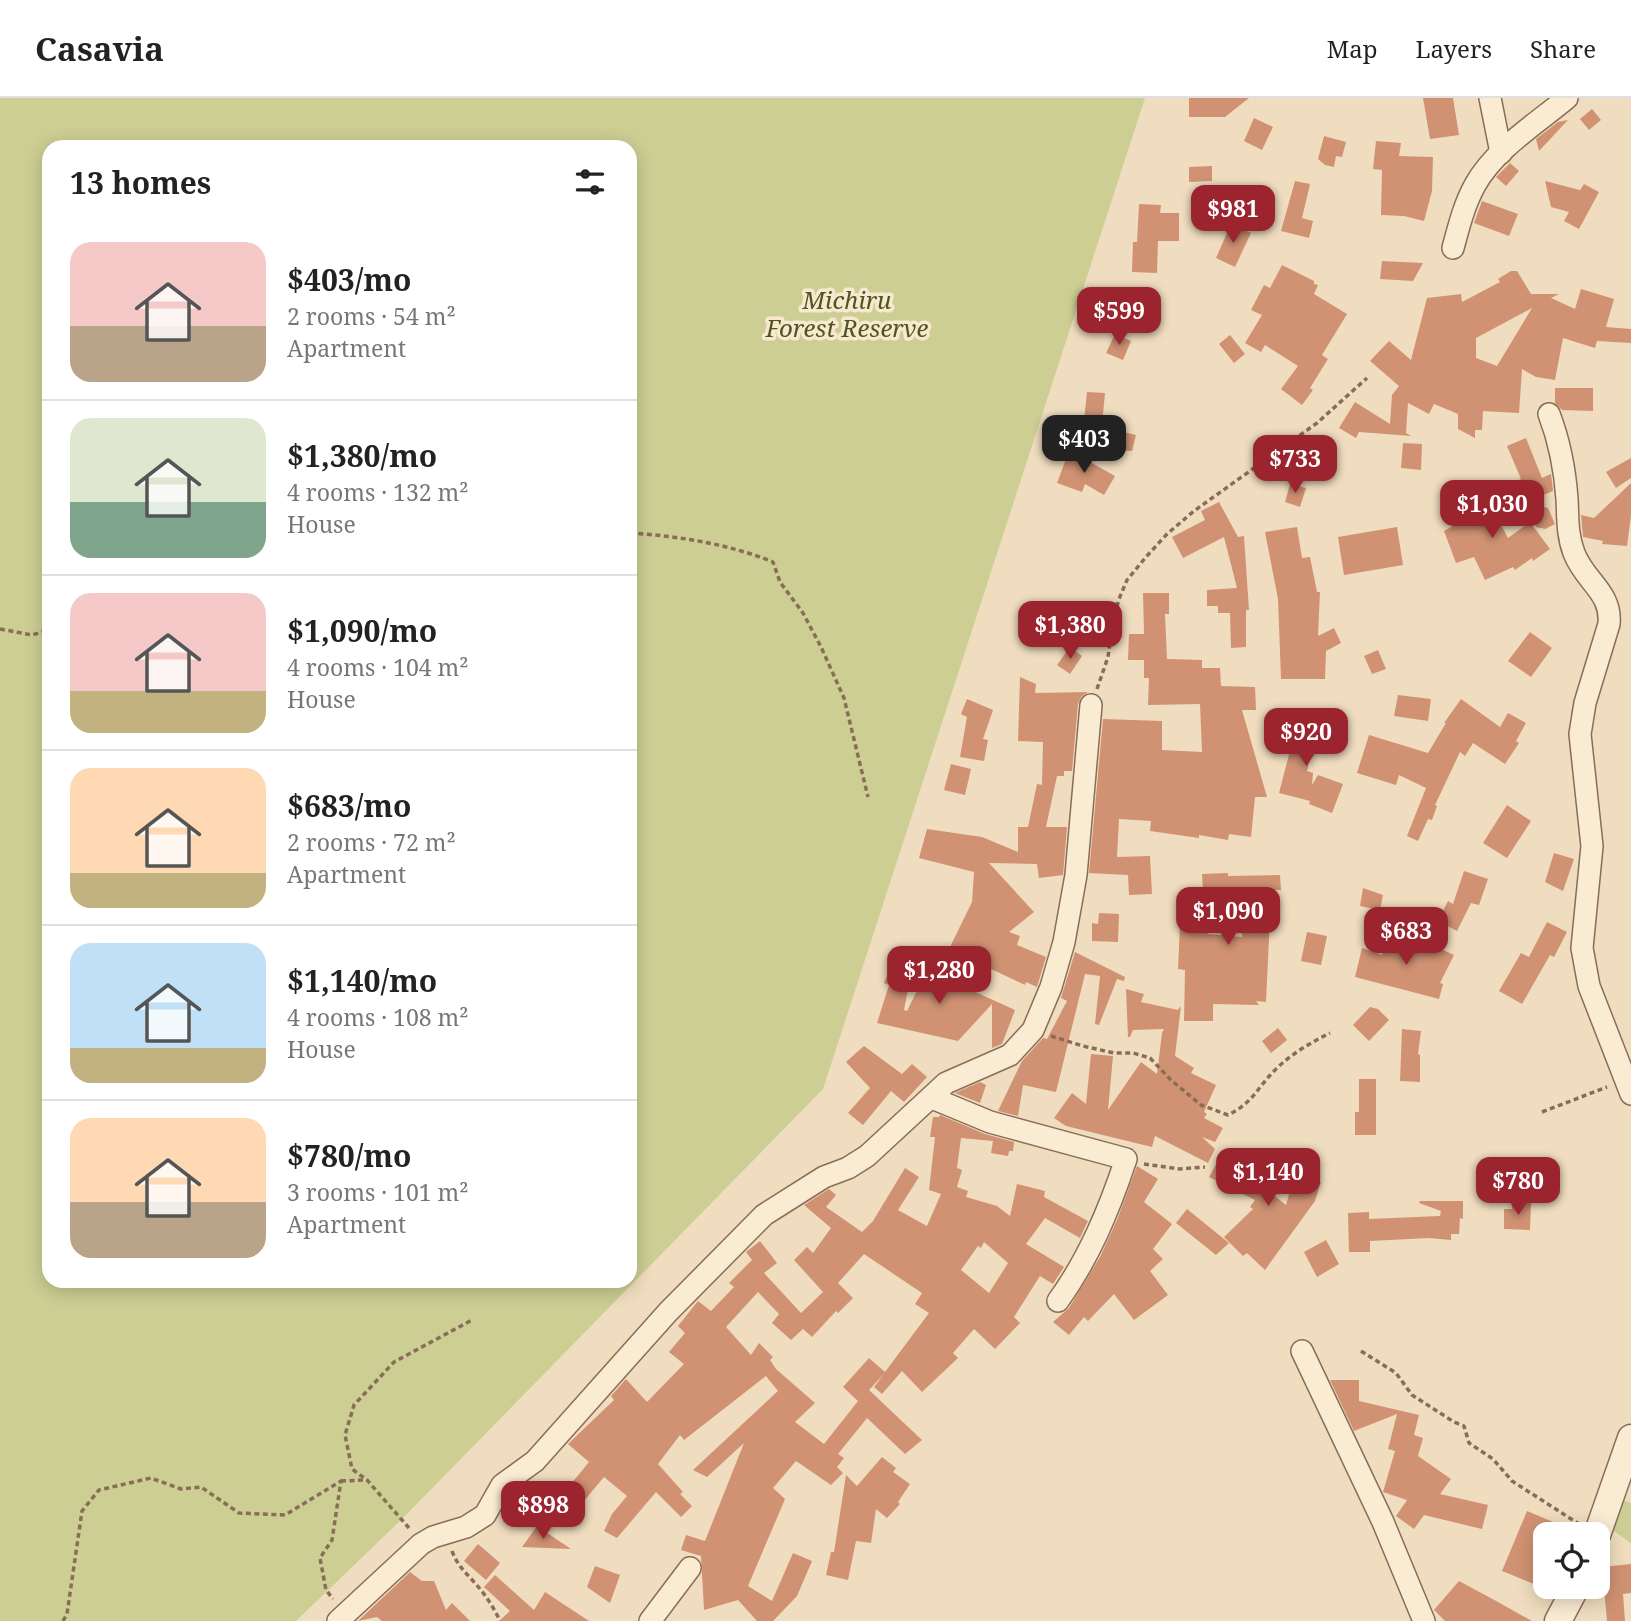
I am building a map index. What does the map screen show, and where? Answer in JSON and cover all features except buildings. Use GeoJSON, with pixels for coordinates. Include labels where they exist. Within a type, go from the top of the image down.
{"type":"FeatureCollection","features":[{"type":"Feature","properties":{"kind":"street"},"geometry":{"type":"LineString","coordinates":[[1490,98],[1501,153]]}},
{"type":"Feature","properties":{"kind":"street"},"geometry":{"type":"LineString","coordinates":[[1453,248],[1464,209],[1477,183],[1501,153],[1567,98]]}},
{"type":"Feature","properties":{"kind":"street"},"geometry":{"type":"LineString","coordinates":[[1549,414],[1563,471],[1568,533],[1573,552],[1583,573],[1607,601],[1609,610],[1609,624],[1585,703],[1580,734],[1592,846],[1582,947],[1589,986],[1628,1087]]}},
{"type":"Feature","properties":{"kind":"street"},"geometry":{"type":"LineString","coordinates":[[341,1618],[421,1544],[466,1527],[485,1515],[502,1485],[535,1461],[668,1312],[764,1215],[824,1177],[848,1168],[867,1156],[953,1080],[1010,1055],[1032,1030],[1051,987],[1065,942],[1076,875],[1091,705]]}},
{"type":"Feature","properties":{"kind":"street"},"geometry":{"type":"LineString","coordinates":[[932,1098],[990,1122],[1125,1159],[1097,1235],[1077,1273],[1058,1301]]}},
{"type":"Feature","properties":{"kind":"street"},"geometry":{"type":"LineString","coordinates":[[1302,1351],[1383,1522],[1424,1621]]}},
{"type":"Feature","properties":{"kind":"street"},"geometry":{"type":"LineString","coordinates":[[1595,1522],[1631,1438]]}},
{"type":"Feature","properties":{"kind":"street"},"geometry":{"type":"LineString","coordinates":[[650,1621],[690,1568]]}},
{"type":"Feature","properties":{"kind":"street"},"geometry":{"type":"LineString","coordinates":[[1558,1621],[1570,1599]]}},
{"type":"Feature","properties":{"kind":"path"},"geometry":{"type":"LineString","coordinates":[[1091,705],[1108,657],[1119,599],[1127,580],[1146,557],[1194,511],[1317,423],[1367,378]]}},
{"type":"Feature","properties":{"kind":"path"},"geometry":{"type":"LineString","coordinates":[[637,534],[698,541],[773,562],[779,582],[803,612],[844,698],[868,797]]}},
{"type":"Feature","properties":{"kind":"path"},"geometry":{"type":"LineString","coordinates":[[0,629],[32,635],[42,632]]}},
{"type":"Feature","properties":{"kind":"path"},"geometry":{"type":"LineString","coordinates":[[1032,1030],[1083,1046],[1150,1058],[1200,1105],[1228,1115],[1245,1106],[1276,1068],[1292,1055],[1330,1033]]}},
{"type":"Feature","properties":{"kind":"path"},"geometry":{"type":"LineString","coordinates":[[1542,1112],[1628,1087]]}},
{"type":"Feature","properties":{"kind":"path"},"geometry":{"type":"LineString","coordinates":[[1136,1162],[1180,1169],[1205,1167]]}},
{"type":"Feature","properties":{"kind":"path"},"geometry":{"type":"LineString","coordinates":[[421,1544],[367,1480],[352,1469],[345,1435],[354,1405],[394,1362],[472,1320]]}},
{"type":"Feature","properties":{"kind":"path"},"geometry":{"type":"LineString","coordinates":[[1361,1352],[1396,1373],[1412,1395],[1464,1426],[1469,1443],[1493,1459],[1512,1481],[1577,1522]]}},
{"type":"Feature","properties":{"kind":"path"},"geometry":{"type":"LineString","coordinates":[[63,1621],[67,1614],[82,1511],[99,1490],[151,1478],[181,1489],[201,1487],[239,1513],[285,1515],[341,1481],[367,1480]]}},
{"type":"Feature","properties":{"kind":"path"},"geometry":{"type":"LineString","coordinates":[[341,1481],[332,1540],[320,1558],[326,1590],[341,1618]]}},
{"type":"Feature","properties":{"kind":"path"},"geometry":{"type":"LineString","coordinates":[[445,1533],[454,1557],[466,1576],[475,1583],[489,1602],[500,1621]]}},
{"type":"Feature","properties":{"kind":"green space","name":"Michiru Forest Reserve"},"geometry":{"type":"Polygon","coordinates":[[[0,98],[1145,98],[823,1089],[637,1279],[637,140],[42,140],[42,1288],[628,1288],[402,1519],[296,1621],[0,1621],[0,98]]]}},
{"type":"Feature","properties":{"kind":"green space"},"geometry":{"type":"Polygon","coordinates":[[[1611,1495],[1631,1503],[1631,1543],[1610,1528],[1610,1522],[1601,1522],[1611,1495]]]}}]}
